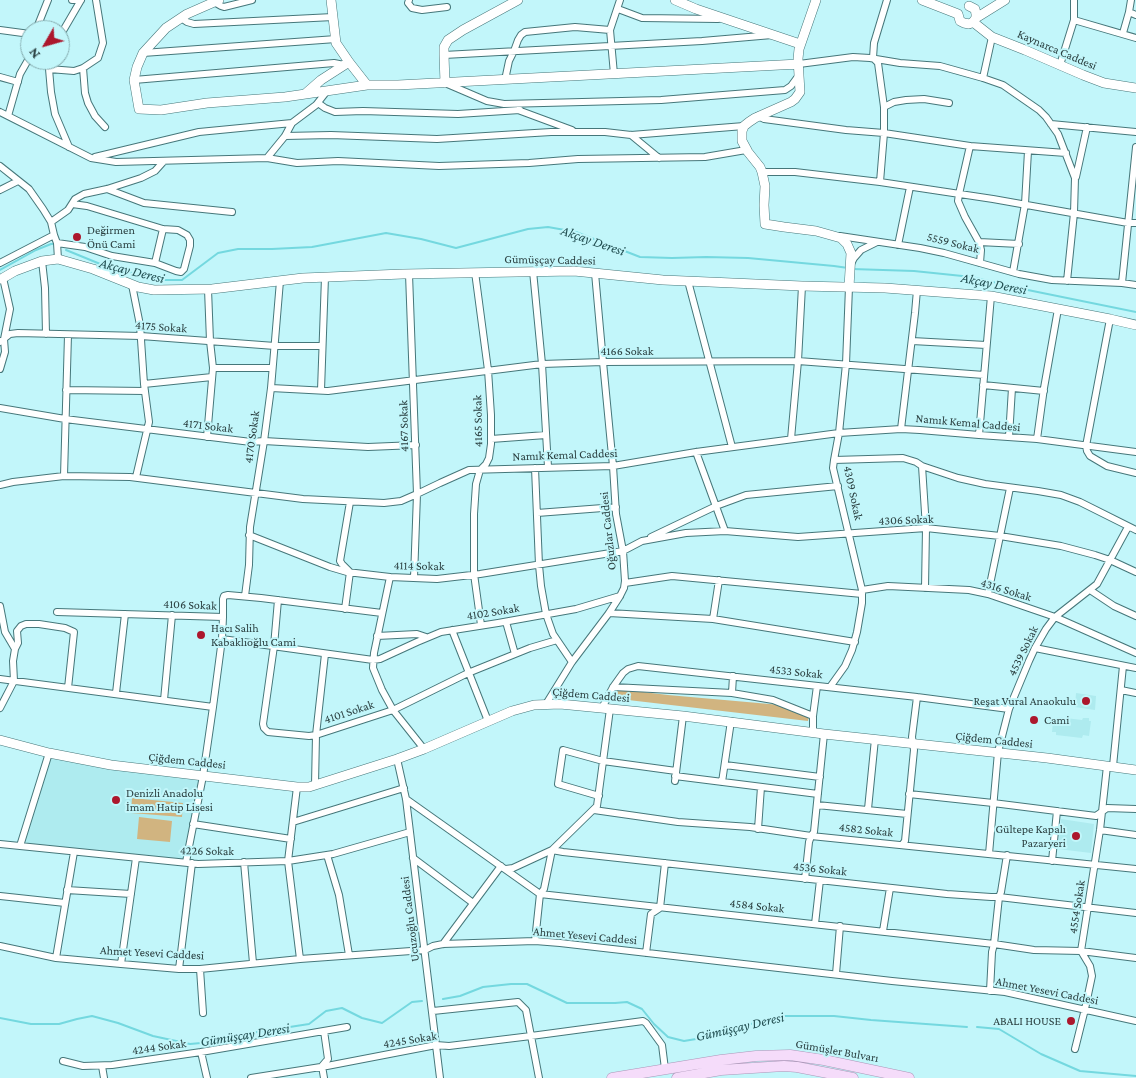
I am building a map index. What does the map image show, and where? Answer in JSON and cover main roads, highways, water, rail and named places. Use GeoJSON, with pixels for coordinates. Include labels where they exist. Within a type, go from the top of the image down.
{"type":"FeatureCollection","features":[{"type":"Feature","properties":{"kind":"main road","name":"Gümüşler Bulvarı"},"geometry":{"type":"LineString","coordinates":[[612,1078],[721,1060],[790,1055],[824,1060],[900,1077]]}},
{"type":"Feature","properties":{"kind":"main road","name":"Gümüşler Bulvarı"},"geometry":{"type":"LineString","coordinates":[[678,1078],[721,1070],[784,1066],[853,1078]]}},
{"type":"Feature","properties":{"kind":"waterway","name":"Akçay Deresi"},"geometry":{"type":"LineString","coordinates":[[66,250],[110,268],[164,280],[182,280],[218,253],[238,249],[312,247],[386,233],[456,248],[528,229],[548,227],[576,232],[640,257],[748,258],[848,268]]}},
{"type":"Feature","properties":{"kind":"waterway","name":"Akçay Deresi"},"geometry":{"type":"LineString","coordinates":[[0,270],[36,250],[53,244]]}},
{"type":"Feature","properties":{"kind":"waterway","name":"Akçay Deresi"},"geometry":{"type":"LineString","coordinates":[[852,269],[914,271],[972,277],[1136,312]]}},
{"type":"Feature","properties":{"kind":"waterway","name":"Gümüşçay Deresi"},"geometry":{"type":"LineString","coordinates":[[443,999],[460,996],[483,987],[527,984],[567,1003],[627,1002],[642,1009],[668,1037],[684,1041],[780,1016],[834,1016],[967,1027]]}},
{"type":"Feature","properties":{"kind":"waterway","name":"Gümüşçay Deresi"},"geometry":{"type":"LineString","coordinates":[[0,1018],[31,1024],[59,1024],[92,1016],[153,1036],[190,1044],[223,1041],[251,1033],[309,1024],[326,1011],[342,1008],[362,1018],[382,1023],[412,1002],[422,1001]]}},
{"type":"Feature","properties":{"kind":"waterway","name":"Gümüşçay Deresi"},"geometry":{"type":"LineString","coordinates":[[977,1027],[999,1029],[1041,1054],[1080,1071],[1136,1076]]}},
{"type":"Feature","properties":{"kind":"place","name":"Değirmen Önü Cami"},"geometry":{"type":"Point","coordinates":[77,237]}},
{"type":"Feature","properties":{"kind":"place","name":"Hacı Salih Kabaklıoğlu Cami"},"geometry":{"type":"Point","coordinates":[201,635]}},
{"type":"Feature","properties":{"kind":"place","name":"Reşat Vural Anaokulu"},"geometry":{"type":"Point","coordinates":[1086,701]}},
{"type":"Feature","properties":{"kind":"place","name":"Cami"},"geometry":{"type":"Point","coordinates":[1034,720]}},
{"type":"Feature","properties":{"kind":"place","name":"Denizli Anadolu İmam Hatip Lisesi"},"geometry":{"type":"Point","coordinates":[116,800]}},
{"type":"Feature","properties":{"kind":"place","name":"Gültepe Kapalı Pazaryeri"},"geometry":{"type":"Point","coordinates":[1076,836]}},
{"type":"Feature","properties":{"kind":"place","name":"ABALI HOUSE"},"geometry":{"type":"Point","coordinates":[1071,1021]}}]}
